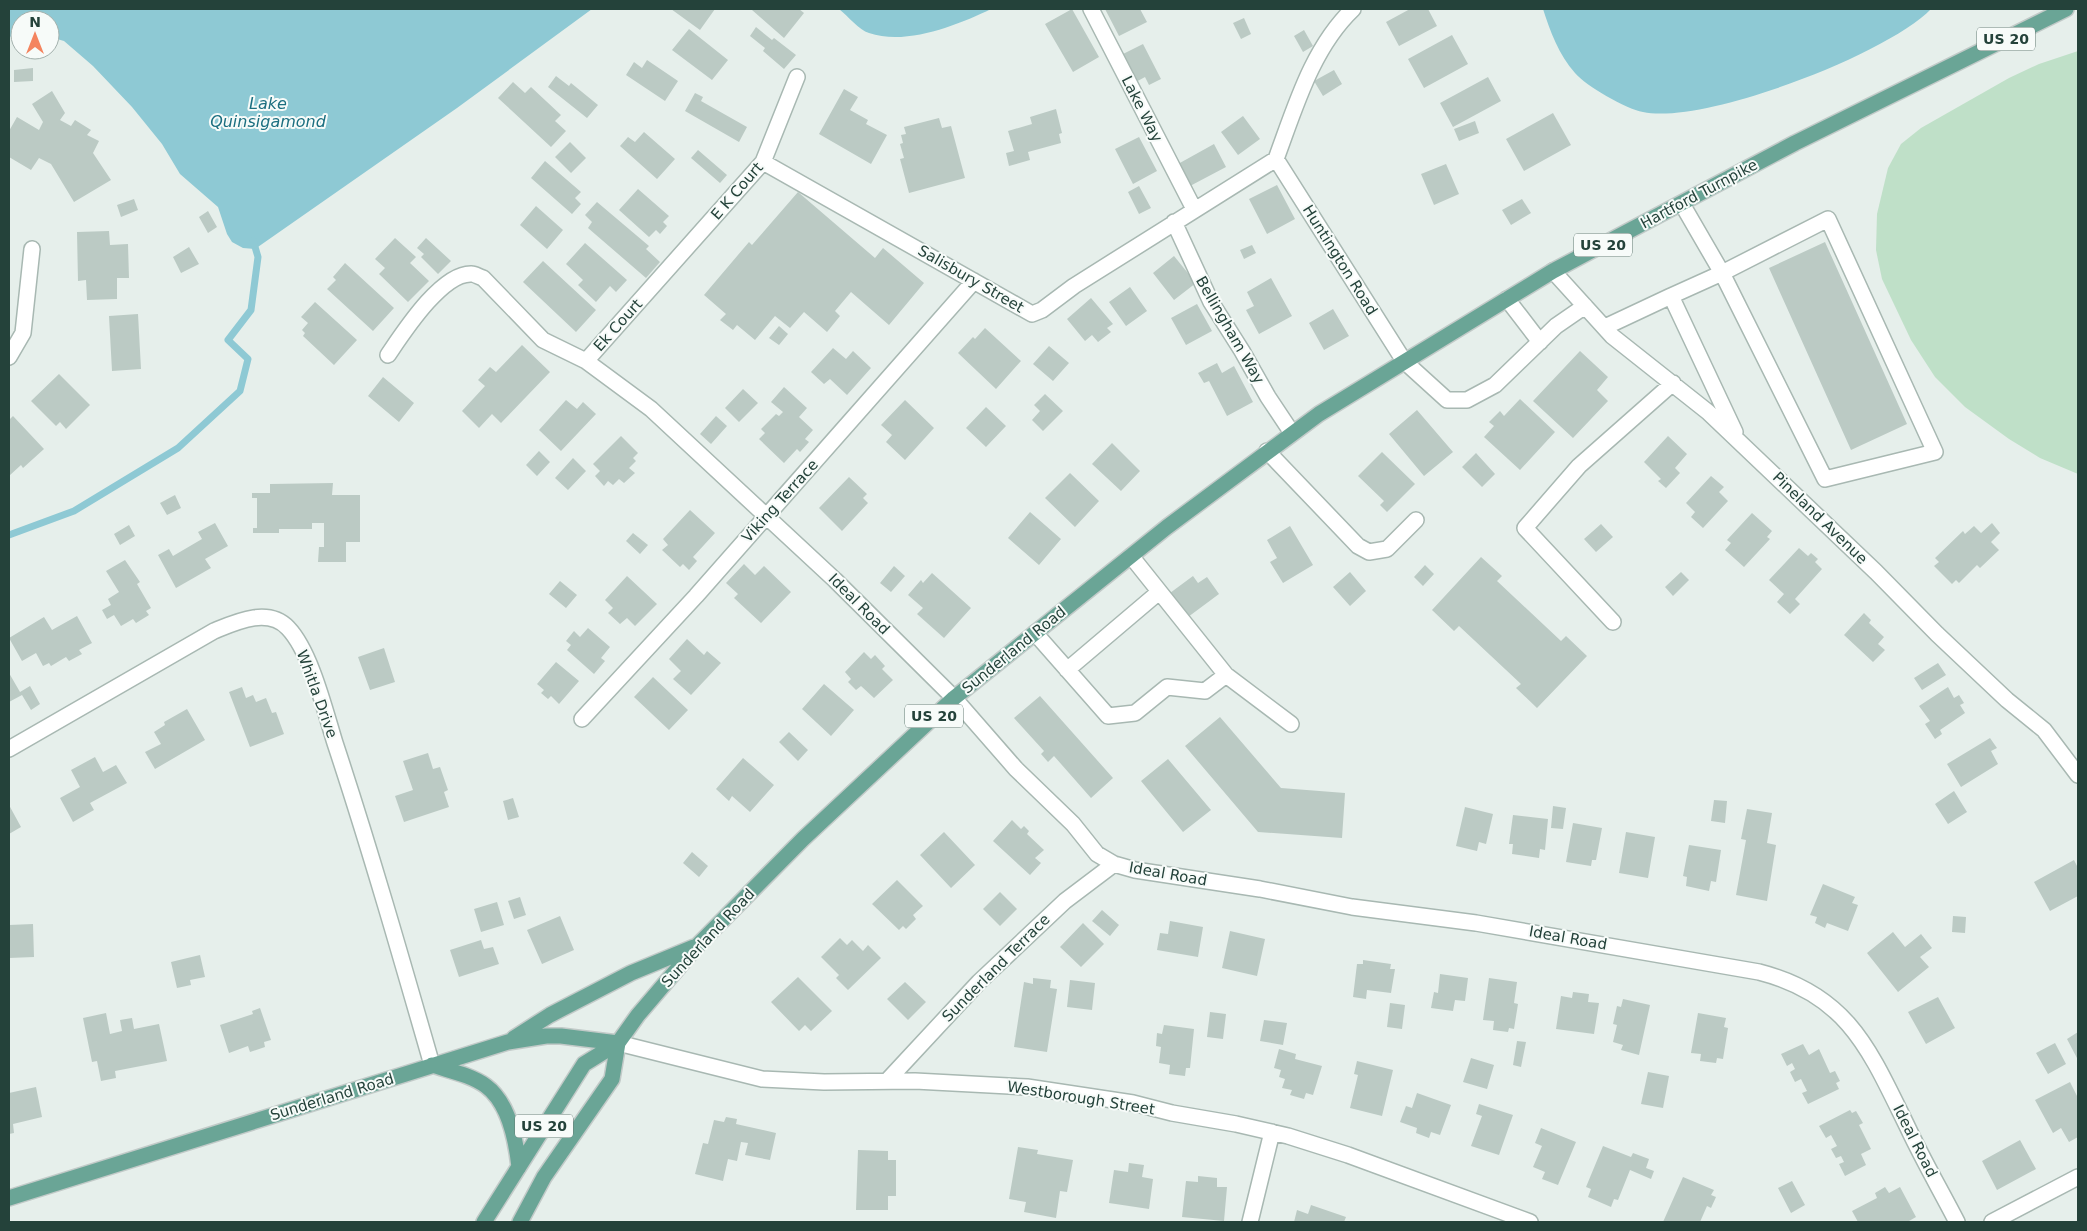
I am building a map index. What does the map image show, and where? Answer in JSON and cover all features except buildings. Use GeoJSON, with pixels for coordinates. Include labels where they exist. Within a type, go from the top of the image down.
{"type":"FeatureCollection","features":[{"type":"Feature","properties":{"kind":"main road","name":"Hartford Turnpike"},"geometry":{"type":"LineString","coordinates":[[1292,433],[1319,414],[1553,271],[1795,143],[1928,79],[2066,9]]}},
{"type":"Feature","properties":{"kind":"main road","name":"Sunderland Road"},"geometry":{"type":"LineString","coordinates":[[9,1198],[508,1042],[546,1036],[561,1036],[618,1043],[638,1015],[696,947],[803,839],[954,698],[1131,556],[1292,433]]}},
{"type":"Feature","properties":{"kind":"main road"},"geometry":{"type":"LineString","coordinates":[[508,1042],[550,1015],[631,973],[696,947]]}},
{"type":"Feature","properties":{"kind":"main road","name":"US 20"},"geometry":{"type":"LineString","coordinates":[[484,1222],[584,1064],[618,1043]]}},
{"type":"Feature","properties":{"kind":"main road","name":"US 20"},"geometry":{"type":"LineString","coordinates":[[520,1222],[544,1177],[612,1079],[618,1043]]}},
{"type":"Feature","properties":{"kind":"main road"},"geometry":{"type":"LineString","coordinates":[[432,1065],[473,1078],[492,1091],[509,1118],[516,1140],[519,1167]]}},
{"type":"Feature","properties":{"kind":"street","name":"Lake Way"},"geometry":{"type":"LineString","coordinates":[[1090,9],[1194,210]]}},
{"type":"Feature","properties":{"kind":"street"},"geometry":{"type":"LineString","coordinates":[[1276,159],[1300,94],[1324,45],[1352,9]]}},
{"type":"Feature","properties":{"kind":"street","name":"E K Court"},"geometry":{"type":"LineString","coordinates":[[651,289],[763,162],[797,77]]}},
{"type":"Feature","properties":{"kind":"street","name":"Salisbury Street"},"geometry":{"type":"LineString","coordinates":[[763,162],[1032,314],[1042,310],[1074,286],[1276,159]]}},
{"type":"Feature","properties":{"kind":"street","name":"Huntington Road"},"geometry":{"type":"LineString","coordinates":[[1276,159],[1404,362],[1446,400],[1467,400],[1494,385],[1556,326],[1585,306]]}},
{"type":"Feature","properties":{"kind":"street"},"geometry":{"type":"LineString","coordinates":[[1605,327],[1722,272],[1828,219],[1935,452],[1825,479],[1722,272],[1682,204]]}},
{"type":"Feature","properties":{"kind":"street","name":"Bellingham Way"},"geometry":{"type":"LineString","coordinates":[[1174,222],[1211,302],[1292,433]]}},
{"type":"Feature","properties":{"kind":"street"},"geometry":{"type":"LineString","coordinates":[[9,357],[23,333],[32,249]]}},
{"type":"Feature","properties":{"kind":"street","name":"Pineland Avenue"},"geometry":{"type":"LineString","coordinates":[[1553,271],[1612,336],[1708,412],[1876,572],[1937,634],[2007,700],[2044,730],[2078,775]]}},
{"type":"Feature","properties":{"kind":"street","name":"Ideal Road"},"geometry":{"type":"LineString","coordinates":[[388,355],[423,305],[445,286],[464,275],[473,274],[482,278],[543,340],[586,362],[651,408],[835,580],[954,698],[1016,769],[1072,824],[1097,854],[1114,864],[1135,870],[1260,889],[1352,907],[1476,923],[1760,972],[1785,978],[1820,997],[1848,1022],[1874,1059],[1921,1154],[1958,1222]]}},
{"type":"Feature","properties":{"kind":"street","name":"Viking Terrace"},"geometry":{"type":"LineString","coordinates":[[582,719],[766,517],[974,281]]}},
{"type":"Feature","properties":{"kind":"street","name":"Ek Court"},"geometry":{"type":"LineString","coordinates":[[586,362],[651,289]]}},
{"type":"Feature","properties":{"kind":"street"},"geometry":{"type":"LineString","coordinates":[[1670,296],[1739,441]]}},
{"type":"Feature","properties":{"kind":"street"},"geometry":{"type":"LineString","coordinates":[[1507,299],[1540,342]]}},
{"type":"Feature","properties":{"kind":"street"},"geometry":{"type":"LineString","coordinates":[[1613,622],[1525,528],[1579,466],[1673,383]]}},
{"type":"Feature","properties":{"kind":"street"},"geometry":{"type":"LineString","coordinates":[[1267,451],[1358,546],[1369,552],[1387,549],[1416,520]]}},
{"type":"Feature","properties":{"kind":"street"},"geometry":{"type":"LineString","coordinates":[[1131,556],[1226,675],[1291,724]]}},
{"type":"Feature","properties":{"kind":"street"},"geometry":{"type":"LineString","coordinates":[[1067,670],[1159,592]]}},
{"type":"Feature","properties":{"kind":"street","name":"Whitla Drive"},"geometry":{"type":"LineString","coordinates":[[9,749],[214,632],[241,620],[273,619],[287,627],[305,656],[322,701],[357,809],[432,1065]]}},
{"type":"Feature","properties":{"kind":"street"},"geometry":{"type":"LineString","coordinates":[[1035,633],[1108,716],[1135,713],[1167,687],[1205,691],[1226,675]]}},
{"type":"Feature","properties":{"kind":"street","name":"Sunderland Terrace"},"geometry":{"type":"LineString","coordinates":[[887,1081],[979,982],[1064,902],[1114,864]]}},
{"type":"Feature","properties":{"kind":"street","name":"Westborough Street"},"geometry":{"type":"LineString","coordinates":[[618,1043],[762,1078],[824,1082],[915,1081],[1027,1087],[1133,1103],[1172,1113],[1272,1132],[1348,1155],[1491,1206],[1530,1222]]}},
{"type":"Feature","properties":{"kind":"street"},"geometry":{"type":"LineString","coordinates":[[1250,1222],[1272,1132]]}},
{"type":"Feature","properties":{"kind":"street"},"geometry":{"type":"LineString","coordinates":[[1992,1222],[2078,1177]]}},
{"type":"Feature","properties":{"kind":"green space"},"geometry":{"type":"Polygon","coordinates":[[[2078,51],[2078,474],[2040,458],[2009,439],[1965,407],[1935,377],[1911,340],[1882,279],[1876,250],[1877,214],[1888,168],[1901,144],[1921,128],[2009,78],[2039,64],[2078,51]]]}},
{"type":"Feature","properties":{"kind":"water","name":"Lake Quinsigamond"},"geometry":{"type":"Polygon","coordinates":[[[9,9],[592,9],[457,108],[255,249],[243,248],[232,242],[227,234],[218,207],[180,174],[162,144],[132,107],[93,66],[64,41],[60,40],[60,10],[10,10],[9,37],[9,9]]]}},
{"type":"Feature","properties":{"kind":"water"},"geometry":{"type":"Polygon","coordinates":[[[839,9],[991,9],[948,27],[899,37],[869,33],[857,26],[839,9]]]}},
{"type":"Feature","properties":{"kind":"water"},"geometry":{"type":"Polygon","coordinates":[[[1543,9],[1931,9],[1909,27],[1837,65],[1750,97],[1708,108],[1671,113],[1636,110],[1607,96],[1580,78],[1569,66],[1560,51],[1543,9]]]}},
{"type":"Feature","properties":{"kind":"waterway"},"geometry":{"type":"LineString","coordinates":[[9,535],[74,511],[178,448],[240,391],[248,359],[228,340],[251,310],[258,257],[253,240]]}}]}
